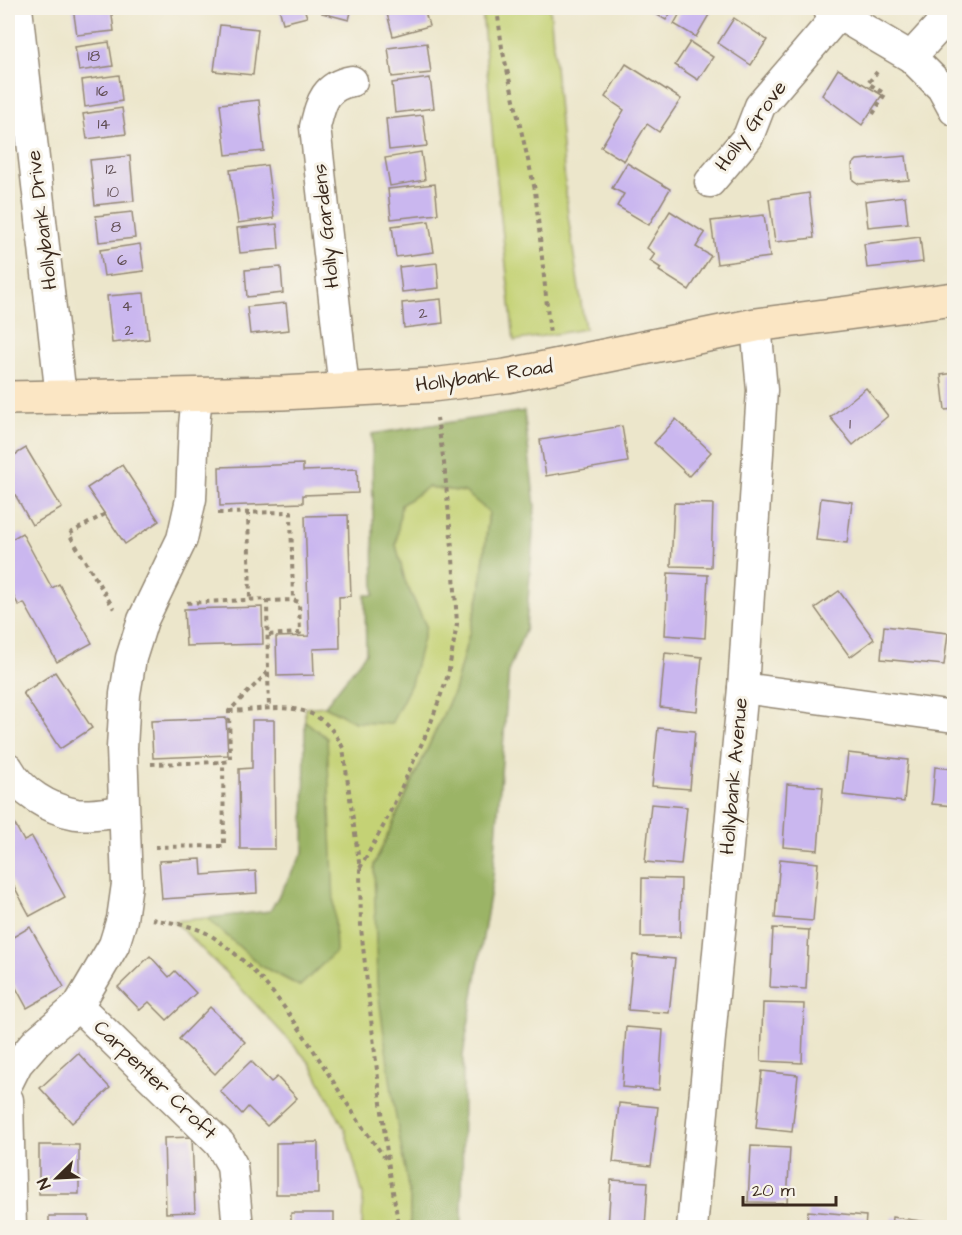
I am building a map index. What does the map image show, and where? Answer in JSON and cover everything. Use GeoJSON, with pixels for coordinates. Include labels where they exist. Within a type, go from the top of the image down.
{"type":"FeatureCollection","features":[{"type":"Feature","properties":{"kind":"main road","name":"Hollybank Road"},"geometry":{"type":"LineString","coordinates":[[8,398],[197,395],[432,385],[506,376],[756,325],[954,299]]}},
{"type":"Feature","properties":{"kind":"street","name":"Hollybank Drive"},"geometry":{"type":"LineString","coordinates":[[17,8],[61,397]]}},
{"type":"Feature","properties":{"kind":"street"},"geometry":{"type":"LineString","coordinates":[[911,57],[954,10]]}},
{"type":"Feature","properties":{"kind":"street","name":"Holly Grove"},"geometry":{"type":"LineString","coordinates":[[710,182],[748,137],[760,106],[834,11],[911,57],[942,88],[954,110]]}},
{"type":"Feature","properties":{"kind":"street","name":"Holly Gardens"},"geometry":{"type":"LineString","coordinates":[[344,389],[315,128],[322,99],[338,84],[352,81]]}},
{"type":"Feature","properties":{"kind":"street","name":"Hollybank Avenue"},"geometry":{"type":"LineString","coordinates":[[692,1227],[743,688],[762,390],[756,325]]}},
{"type":"Feature","properties":{"kind":"street"},"geometry":{"type":"LineString","coordinates":[[8,1082],[17,1064],[37,1041],[78,1006],[114,945],[122,919],[127,884],[123,811],[125,694],[129,667],[143,620],[182,539],[191,500],[197,395]]}},
{"type":"Feature","properties":{"kind":"street"},"geometry":{"type":"LineString","coordinates":[[743,688],[954,717]]}},
{"type":"Feature","properties":{"kind":"street"},"geometry":{"type":"LineString","coordinates":[[8,768],[14,778],[40,801],[76,814],[123,811]]}},
{"type":"Feature","properties":{"kind":"street","name":"Carpenter Croft"},"geometry":{"type":"LineString","coordinates":[[78,1006],[220,1144],[232,1165],[238,1227]]}},
{"type":"Feature","properties":{"kind":"street"},"geometry":{"type":"LineString","coordinates":[[8,1100],[11,1227]]}},
{"type":"Feature","properties":{"kind":"path"},"geometry":{"type":"LineString","coordinates":[[497,8],[502,48],[535,190],[551,338]]}},
{"type":"Feature","properties":{"kind":"path"},"geometry":{"type":"LineString","coordinates":[[873,114],[885,94],[868,83],[882,64]]}},
{"type":"Feature","properties":{"kind":"path"},"geometry":{"type":"LineString","coordinates":[[360,869],[385,823],[429,728],[448,675],[457,624],[444,463],[437,418]]}},
{"type":"Feature","properties":{"kind":"path"},"geometry":{"type":"LineString","coordinates":[[248,512],[250,599]]}},
{"type":"Feature","properties":{"kind":"path"},"geometry":{"type":"LineString","coordinates":[[207,513],[291,512],[293,600]]}},
{"type":"Feature","properties":{"kind":"path"},"geometry":{"type":"LineString","coordinates":[[105,514],[69,534],[116,612]]}},
{"type":"Feature","properties":{"kind":"path"},"geometry":{"type":"LineString","coordinates":[[180,603],[267,598],[269,709]]}},
{"type":"Feature","properties":{"kind":"path"},"geometry":{"type":"LineString","coordinates":[[267,602],[293,600],[299,602],[300,633],[267,634]]}},
{"type":"Feature","properties":{"kind":"path"},"geometry":{"type":"LineString","coordinates":[[140,765],[230,761],[229,711],[268,672]]}},
{"type":"Feature","properties":{"kind":"path"},"geometry":{"type":"LineString","coordinates":[[229,711],[298,708],[319,717],[335,733],[343,748],[360,869],[362,928],[388,1161],[399,1227]]}},
{"type":"Feature","properties":{"kind":"path"},"geometry":{"type":"LineString","coordinates":[[154,848],[224,846],[223,762]]}},
{"type":"Feature","properties":{"kind":"path"},"geometry":{"type":"LineString","coordinates":[[148,918],[187,926],[209,935],[256,972],[302,1030],[369,1138],[388,1161]]}},
{"type":"Feature","properties":{"kind":"green space"},"geometry":{"type":"Polygon","coordinates":[[[482,8],[550,8],[568,216],[585,329],[514,341],[493,142],[482,8]]]}},
{"type":"Feature","properties":{"kind":"green space"},"geometry":{"type":"Polygon","coordinates":[[[524,411],[535,506],[526,628],[509,669],[493,878],[463,1055],[462,1227],[410,1227],[410,1199],[393,1100],[377,983],[374,865],[454,691],[480,593],[489,512],[465,492],[428,487],[401,505],[396,545],[405,581],[426,626],[411,684],[391,724],[355,722],[325,706],[366,653],[365,595],[374,595],[372,434],[524,411]]]}},
{"type":"Feature","properties":{"kind":"green space"},"geometry":{"type":"Polygon","coordinates":[[[428,487],[465,492],[489,511],[480,593],[454,691],[374,865],[410,1199],[410,1227],[362,1227],[363,1195],[345,1130],[310,1063],[174,921],[207,918],[261,966],[299,986],[327,739],[305,721],[305,708],[325,706],[355,722],[426,626],[405,581],[396,545],[401,505],[428,487]]]}},
{"type":"Feature","properties":{"kind":"green space"},"geometry":{"type":"Polygon","coordinates":[[[305,721],[327,738],[336,951],[300,986],[261,966],[207,918],[270,911],[304,851],[305,721]]]}},
{"type":"Feature","properties":{"kind":"building"},"geometry":{"type":"Polygon","coordinates":[[[73,8],[111,8],[114,31],[77,35],[73,8]]]}},
{"type":"Feature","properties":{"kind":"building"},"geometry":{"type":"Polygon","coordinates":[[[279,8],[304,8],[307,17],[283,23],[279,8]]]}},
{"type":"Feature","properties":{"kind":"building"},"geometry":{"type":"Polygon","coordinates":[[[324,8],[352,8],[349,20],[322,13],[324,8]]]}},
{"type":"Feature","properties":{"kind":"building"},"geometry":{"type":"Polygon","coordinates":[[[424,8],[429,26],[393,36],[386,10],[424,8]]]}},
{"type":"Feature","properties":{"kind":"building"},"geometry":{"type":"Polygon","coordinates":[[[645,8],[674,8],[666,20],[645,8]]]}},
{"type":"Feature","properties":{"kind":"building"},"geometry":{"type":"Polygon","coordinates":[[[683,8],[713,8],[696,37],[674,24],[683,8]]]}},
{"type":"Feature","properties":{"kind":"building"},"geometry":{"type":"Polygon","coordinates":[[[734,18],[767,40],[751,65],[718,43],[734,18]]]}},
{"type":"Feature","properties":{"kind":"building"},"geometry":{"type":"Polygon","coordinates":[[[220,25],[258,29],[253,75],[214,71],[220,25]]]}},
{"type":"Feature","properties":{"kind":"building"},"geometry":{"type":"Polygon","coordinates":[[[109,42],[113,66],[79,71],[75,47],[109,42]]]}},
{"type":"Feature","properties":{"kind":"building"},"geometry":{"type":"Polygon","coordinates":[[[690,42],[713,57],[698,80],[675,65],[690,42]]]}},
{"type":"Feature","properties":{"kind":"building"},"geometry":{"type":"Polygon","coordinates":[[[427,43],[431,73],[392,77],[388,48],[427,43]]]}},
{"type":"Feature","properties":{"kind":"building"},"geometry":{"type":"Polygon","coordinates":[[[626,64],[681,99],[659,132],[647,124],[624,161],[601,147],[624,110],[605,97],[626,64]]]}},
{"type":"Feature","properties":{"kind":"building"},"geometry":{"type":"Polygon","coordinates":[[[838,69],[882,95],[862,125],[822,95],[838,69]]]}},
{"type":"Feature","properties":{"kind":"building"},"geometry":{"type":"Polygon","coordinates":[[[119,75],[122,101],[85,107],[82,80],[119,75]]]}},
{"type":"Feature","properties":{"kind":"building"},"geometry":{"type":"Polygon","coordinates":[[[430,78],[434,108],[395,113],[392,83],[430,78]]]}},
{"type":"Feature","properties":{"kind":"building"},"geometry":{"type":"Polygon","coordinates":[[[259,100],[264,151],[226,155],[220,104],[259,100]]]}},
{"type":"Feature","properties":{"kind":"building"},"geometry":{"type":"Polygon","coordinates":[[[122,108],[126,134],[87,139],[83,114],[122,108]]]}},
{"type":"Feature","properties":{"kind":"building"},"geometry":{"type":"Polygon","coordinates":[[[423,115],[427,146],[389,150],[386,119],[423,115]]]}},
{"type":"Feature","properties":{"kind":"building"},"geometry":{"type":"Polygon","coordinates":[[[421,152],[425,180],[390,186],[385,158],[421,152]]]}},
{"type":"Feature","properties":{"kind":"building"},"geometry":{"type":"Polygon","coordinates":[[[130,156],[134,201],[95,205],[90,160],[130,156]]]}},
{"type":"Feature","properties":{"kind":"building"},"geometry":{"type":"Polygon","coordinates":[[[906,156],[909,180],[859,184],[853,180],[852,165],[857,160],[906,156]]]}},
{"type":"Feature","properties":{"kind":"building"},"geometry":{"type":"Polygon","coordinates":[[[627,163],[670,189],[649,225],[617,206],[624,194],[612,188],[627,163]]]}},
{"type":"Feature","properties":{"kind":"building"},"geometry":{"type":"Polygon","coordinates":[[[267,165],[274,218],[238,223],[230,170],[267,165]]]}},
{"type":"Feature","properties":{"kind":"building"},"geometry":{"type":"Polygon","coordinates":[[[435,184],[438,214],[391,219],[388,189],[435,184]]]}},
{"type":"Feature","properties":{"kind":"building"},"geometry":{"type":"Polygon","coordinates":[[[809,193],[814,238],[775,242],[769,199],[809,193]]]}},
{"type":"Feature","properties":{"kind":"building"},"geometry":{"type":"Polygon","coordinates":[[[905,196],[908,223],[868,227],[865,201],[905,196]]]}},
{"type":"Feature","properties":{"kind":"building"},"geometry":{"type":"Polygon","coordinates":[[[670,211],[705,233],[696,247],[711,256],[689,290],[659,271],[661,268],[650,261],[655,254],[647,248],[670,211]]]}},
{"type":"Feature","properties":{"kind":"building"},"geometry":{"type":"Polygon","coordinates":[[[132,212],[135,238],[99,242],[96,216],[132,212]]]}},
{"type":"Feature","properties":{"kind":"building"},"geometry":{"type":"Polygon","coordinates":[[[764,215],[770,257],[717,264],[711,221],[764,215]]]}},
{"type":"Feature","properties":{"kind":"building"},"geometry":{"type":"Polygon","coordinates":[[[429,221],[434,252],[396,257],[392,226],[429,221]]]}},
{"type":"Feature","properties":{"kind":"building"},"geometry":{"type":"Polygon","coordinates":[[[277,224],[279,249],[240,253],[237,228],[277,224]]]}},
{"type":"Feature","properties":{"kind":"building"},"geometry":{"type":"Polygon","coordinates":[[[920,237],[923,262],[867,268],[864,244],[920,237]]]}},
{"type":"Feature","properties":{"kind":"building"},"geometry":{"type":"Polygon","coordinates":[[[140,244],[144,271],[104,276],[100,250],[140,244]]]}},
{"type":"Feature","properties":{"kind":"building"},"geometry":{"type":"Polygon","coordinates":[[[437,263],[439,288],[402,292],[399,267],[437,263]]]}},
{"type":"Feature","properties":{"kind":"building"},"geometry":{"type":"Polygon","coordinates":[[[281,267],[283,293],[247,297],[245,270],[281,267]]]}},
{"type":"Feature","properties":{"kind":"building"},"geometry":{"type":"Polygon","coordinates":[[[144,293],[149,339],[112,343],[107,296],[144,293]]]}},
{"type":"Feature","properties":{"kind":"building"},"geometry":{"type":"Polygon","coordinates":[[[441,299],[443,323],[404,328],[402,303],[441,299]]]}},
{"type":"Feature","properties":{"kind":"building"},"geometry":{"type":"Polygon","coordinates":[[[286,303],[289,330],[250,334],[247,307],[286,303]]]}},
{"type":"Feature","properties":{"kind":"building"},"geometry":{"type":"Polygon","coordinates":[[[954,373],[954,409],[945,410],[941,375],[954,373]]]}},
{"type":"Feature","properties":{"kind":"building"},"geometry":{"type":"Polygon","coordinates":[[[866,388],[888,416],[853,445],[830,417],[866,388]]]}},
{"type":"Feature","properties":{"kind":"building"},"geometry":{"type":"Polygon","coordinates":[[[676,419],[711,452],[689,476],[654,443],[676,419]]]}},
{"type":"Feature","properties":{"kind":"building"},"geometry":{"type":"Polygon","coordinates":[[[622,426],[628,462],[546,476],[540,440],[622,426]]]}},
{"type":"Feature","properties":{"kind":"building"},"geometry":{"type":"Polygon","coordinates":[[[26,448],[62,508],[32,525],[8,482],[8,459],[26,448]]]}},
{"type":"Feature","properties":{"kind":"building"},"geometry":{"type":"Polygon","coordinates":[[[303,464],[303,471],[357,469],[358,493],[303,495],[303,503],[220,506],[219,467],[303,464]]]}},
{"type":"Feature","properties":{"kind":"building"},"geometry":{"type":"Polygon","coordinates":[[[122,465],[159,521],[125,544],[87,488],[122,465]]]}},
{"type":"Feature","properties":{"kind":"building"},"geometry":{"type":"Polygon","coordinates":[[[821,498],[852,502],[847,543],[816,540],[821,498]]]}},
{"type":"Feature","properties":{"kind":"building"},"geometry":{"type":"Polygon","coordinates":[[[674,503],[713,504],[711,567],[671,566],[674,503]]]}},
{"type":"Feature","properties":{"kind":"building"},"geometry":{"type":"Polygon","coordinates":[[[348,515],[351,596],[339,597],[340,648],[313,649],[314,675],[277,676],[276,637],[309,636],[305,516],[348,515]]]}},
{"type":"Feature","properties":{"kind":"building"},"geometry":{"type":"Polygon","coordinates":[[[22,533],[52,588],[59,584],[92,643],[57,662],[24,603],[19,606],[8,586],[8,541],[22,533]]]}},
{"type":"Feature","properties":{"kind":"building"},"geometry":{"type":"Polygon","coordinates":[[[668,573],[708,575],[705,638],[665,635],[668,573]]]}},
{"type":"Feature","properties":{"kind":"building"},"geometry":{"type":"Polygon","coordinates":[[[839,591],[874,639],[850,657],[815,608],[839,591]]]}},
{"type":"Feature","properties":{"kind":"building"},"geometry":{"type":"Polygon","coordinates":[[[262,607],[263,644],[186,646],[184,609],[262,607]]]}},
{"type":"Feature","properties":{"kind":"building"},"geometry":{"type":"Polygon","coordinates":[[[884,626],[948,633],[944,665],[881,659],[884,626]]]}},
{"type":"Feature","properties":{"kind":"building"},"geometry":{"type":"Polygon","coordinates":[[[665,653],[702,657],[697,711],[660,707],[665,653]]]}},
{"type":"Feature","properties":{"kind":"building"},"geometry":{"type":"Polygon","coordinates":[[[55,672],[92,728],[60,749],[23,693],[55,672]]]}},
{"type":"Feature","properties":{"kind":"building"},"geometry":{"type":"Polygon","coordinates":[[[226,718],[228,755],[153,758],[151,721],[226,718]]]}},
{"type":"Feature","properties":{"kind":"building"},"geometry":{"type":"Polygon","coordinates":[[[252,720],[274,720],[275,849],[240,849],[239,769],[252,768],[252,720]]]}},
{"type":"Feature","properties":{"kind":"building"},"geometry":{"type":"Polygon","coordinates":[[[658,728],[695,731],[690,789],[652,786],[658,728]]]}},
{"type":"Feature","properties":{"kind":"building"},"geometry":{"type":"Polygon","coordinates":[[[848,753],[908,760],[904,802],[843,795],[848,753]]]}},
{"type":"Feature","properties":{"kind":"building"},"geometry":{"type":"Polygon","coordinates":[[[935,767],[954,769],[954,806],[932,804],[935,767]]]}},
{"type":"Feature","properties":{"kind":"building"},"geometry":{"type":"Polygon","coordinates":[[[787,784],[823,787],[818,850],[783,847],[787,784]]]}},
{"type":"Feature","properties":{"kind":"building"},"geometry":{"type":"Polygon","coordinates":[[[651,804],[687,807],[681,865],[645,862],[651,804]]]}},
{"type":"Feature","properties":{"kind":"building"},"geometry":{"type":"Polygon","coordinates":[[[8,812],[24,841],[32,837],[65,897],[30,916],[8,875],[8,812]]]}},
{"type":"Feature","properties":{"kind":"building"},"geometry":{"type":"Polygon","coordinates":[[[201,859],[202,875],[256,871],[257,893],[162,899],[159,861],[201,859]]]}},
{"type":"Feature","properties":{"kind":"building"},"geometry":{"type":"Polygon","coordinates":[[[780,859],[818,863],[813,921],[775,918],[780,859]]]}},
{"type":"Feature","properties":{"kind":"building"},"geometry":{"type":"Polygon","coordinates":[[[642,878],[681,879],[680,937],[641,937],[642,878]]]}},
{"type":"Feature","properties":{"kind":"building"},"geometry":{"type":"Polygon","coordinates":[[[30,927],[64,987],[27,1008],[8,973],[8,940],[30,927]]]}},
{"type":"Feature","properties":{"kind":"building"},"geometry":{"type":"Polygon","coordinates":[[[773,928],[809,930],[806,989],[770,987],[773,928]]]}},
{"type":"Feature","properties":{"kind":"building"},"geometry":{"type":"Polygon","coordinates":[[[633,955],[675,959],[669,1013],[628,1010],[633,955]]]}},
{"type":"Feature","properties":{"kind":"building"},"geometry":{"type":"Polygon","coordinates":[[[150,956],[169,977],[175,971],[196,993],[167,1020],[149,1002],[140,1010],[118,987],[150,956]]]}},
{"type":"Feature","properties":{"kind":"building"},"geometry":{"type":"Polygon","coordinates":[[[763,1003],[804,1004],[802,1063],[761,1061],[763,1003]]]}},
{"type":"Feature","properties":{"kind":"building"},"geometry":{"type":"Polygon","coordinates":[[[210,1007],[245,1042],[215,1074],[179,1039],[210,1007]]]}},
{"type":"Feature","properties":{"kind":"building"},"geometry":{"type":"Polygon","coordinates":[[[626,1027],[663,1030],[659,1090],[622,1087],[626,1027]]]}},
{"type":"Feature","properties":{"kind":"building"},"geometry":{"type":"Polygon","coordinates":[[[78,1053],[110,1088],[72,1123],[40,1088],[78,1053]]]}},
{"type":"Feature","properties":{"kind":"building"},"geometry":{"type":"Polygon","coordinates":[[[251,1061],[271,1082],[277,1077],[297,1098],[267,1126],[248,1107],[242,1114],[220,1091],[251,1061]]]}},
{"type":"Feature","properties":{"kind":"building"},"geometry":{"type":"Polygon","coordinates":[[[762,1071],[798,1075],[792,1132],[756,1128],[762,1071]]]}},
{"type":"Feature","properties":{"kind":"building"},"geometry":{"type":"Polygon","coordinates":[[[619,1103],[658,1107],[651,1166],[613,1162],[619,1103]]]}},
{"type":"Feature","properties":{"kind":"building"},"geometry":{"type":"Polygon","coordinates":[[[192,1137],[195,1212],[166,1213],[164,1138],[192,1137]]]}},
{"type":"Feature","properties":{"kind":"building"},"geometry":{"type":"Polygon","coordinates":[[[318,1142],[318,1194],[276,1194],[276,1143],[318,1142]]]}},
{"type":"Feature","properties":{"kind":"building"},"geometry":{"type":"Polygon","coordinates":[[[39,1145],[79,1145],[79,1194],[39,1194],[39,1145]]]}},
{"type":"Feature","properties":{"kind":"building"},"geometry":{"type":"Polygon","coordinates":[[[751,1146],[790,1148],[787,1203],[748,1202],[751,1146]]]}},
{"type":"Feature","properties":{"kind":"building"},"geometry":{"type":"Polygon","coordinates":[[[611,1180],[648,1182],[645,1228],[608,1228],[611,1180]]]}},
{"type":"Feature","properties":{"kind":"building"},"geometry":{"type":"Polygon","coordinates":[[[808,1211],[866,1216],[865,1228],[806,1228],[808,1211]]]}},
{"type":"Feature","properties":{"kind":"building"},"geometry":{"type":"Polygon","coordinates":[[[291,1213],[334,1213],[334,1228],[291,1228],[291,1213]]]}},
{"type":"Feature","properties":{"kind":"building"},"geometry":{"type":"Polygon","coordinates":[[[49,1216],[89,1216],[89,1228],[49,1228],[49,1216]]]}},
{"type":"Feature","properties":{"kind":"building"},"geometry":{"type":"Polygon","coordinates":[[[892,1217],[950,1225],[949,1228],[891,1228],[892,1217]]]}}]}
